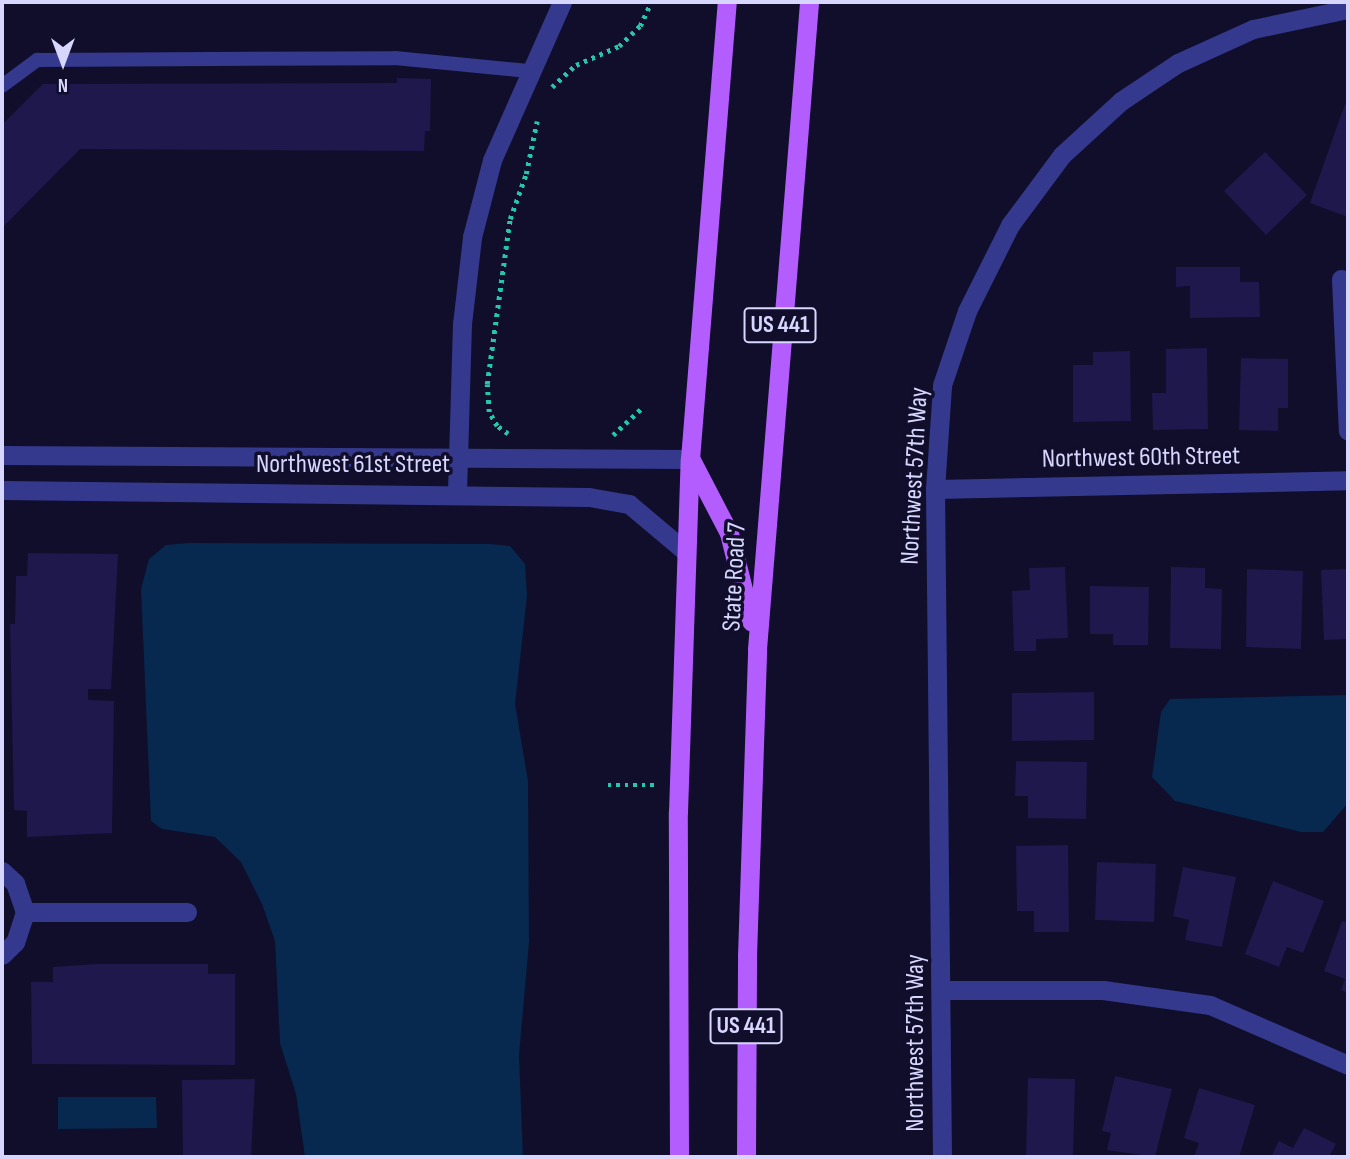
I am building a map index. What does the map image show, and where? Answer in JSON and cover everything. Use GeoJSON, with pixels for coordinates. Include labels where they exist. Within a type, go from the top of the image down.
{"type":"FeatureCollection","features":[{"type":"Feature","properties":{"kind":"main road","name":"State Road 7"},"geometry":{"type":"LineString","coordinates":[[679,1157],[679,785],[686,552],[690,459],[727,2]]}},
{"type":"Feature","properties":{"kind":"main road","name":"State Road 7"},"geometry":{"type":"LineString","coordinates":[[746,1157],[747,956],[757,649],[809,2]]}},
{"type":"Feature","properties":{"kind":"main road"},"geometry":{"type":"LineString","coordinates":[[690,459],[738,557],[757,649]]}},
{"type":"Feature","properties":{"kind":"street"},"geometry":{"type":"LineString","coordinates":[[457,492],[462,324],[472,237],[492,160],[528,71],[562,2]]}},
{"type":"Feature","properties":{"kind":"street","name":"Northwest 57th Way"},"geometry":{"type":"LineString","coordinates":[[942,1157],[936,489],[942,385],[967,311],[1010,225],[1062,155],[1121,101],[1178,63],[1253,29],[1348,9]]}},
{"type":"Feature","properties":{"kind":"street"},"geometry":{"type":"LineString","coordinates":[[1341,279],[1348,431]]}},
{"type":"Feature","properties":{"kind":"street","name":"Northwest 61st Street"},"geometry":{"type":"LineString","coordinates":[[2,455],[457,455],[690,459]]}},
{"type":"Feature","properties":{"kind":"street","name":"Northwest 60th Street"},"geometry":{"type":"LineString","coordinates":[[936,489],[1348,480]]}},
{"type":"Feature","properties":{"kind":"street","name":"Northwest 61st Street"},"geometry":{"type":"LineString","coordinates":[[2,490],[457,492],[616,500],[643,513],[686,552]]}},
{"type":"Feature","properties":{"kind":"street"},"geometry":{"type":"LineString","coordinates":[[2,871],[15,883],[25,912],[15,942],[2,955]]}},
{"type":"Feature","properties":{"kind":"street"},"geometry":{"type":"LineString","coordinates":[[25,912],[187,912]]}},
{"type":"Feature","properties":{"kind":"street"},"geometry":{"type":"LineString","coordinates":[[942,989],[1103,989],[1210,1006],[1348,1065]]}},
{"type":"Feature","properties":{"kind":"lane"},"geometry":{"type":"LineString","coordinates":[[2,86],[37,60],[395,58],[528,71]]}},
{"type":"Feature","properties":{"kind":"path"},"geometry":{"type":"LineString","coordinates":[[547,97],[553,85],[576,65],[619,46],[640,26],[651,2]]}},
{"type":"Feature","properties":{"kind":"path"},"geometry":{"type":"LineString","coordinates":[[512,437],[497,426],[489,412],[487,384],[510,219],[542,109]]}},
{"type":"Feature","properties":{"kind":"path"},"geometry":{"type":"LineString","coordinates":[[608,438],[644,406]]}},
{"type":"Feature","properties":{"kind":"path"},"geometry":{"type":"LineString","coordinates":[[608,785],[679,785]]}},
{"type":"Feature","properties":{"kind":"water"},"geometry":{"type":"Polygon","coordinates":[[[490,544],[510,546],[525,564],[527,596],[515,704],[528,781],[529,942],[519,1055],[523,1157],[305,1157],[296,1094],[280,1043],[275,941],[262,904],[241,862],[215,837],[162,829],[151,821],[141,589],[149,559],[166,545],[490,544]]]}},
{"type":"Feature","properties":{"kind":"water"},"geometry":{"type":"Polygon","coordinates":[[[1348,695],[1348,803],[1323,832],[1301,832],[1175,801],[1152,777],[1161,712],[1170,699],[1348,695]]]}},
{"type":"Feature","properties":{"kind":"water"},"geometry":{"type":"Polygon","coordinates":[[[58,1097],[156,1097],[157,1128],[58,1129],[58,1097]]]}},
{"type":"Feature","properties":{"kind":"building"},"geometry":{"type":"Polygon","coordinates":[[[397,78],[431,79],[430,131],[425,131],[424,151],[80,149],[2,228],[2,125],[43,84],[397,83],[397,78]]]}},
{"type":"Feature","properties":{"kind":"building"},"geometry":{"type":"Polygon","coordinates":[[[1345,104],[1348,105],[1348,217],[1310,203],[1345,104]]]}},
{"type":"Feature","properties":{"kind":"building"},"geometry":{"type":"Polygon","coordinates":[[[1265,152],[1307,195],[1266,235],[1224,191],[1265,152]]]}},
{"type":"Feature","properties":{"kind":"building"},"geometry":{"type":"Polygon","coordinates":[[[1176,267],[1240,267],[1240,282],[1259,282],[1260,317],[1190,318],[1190,286],[1176,287],[1176,267]]]}},
{"type":"Feature","properties":{"kind":"building"},"geometry":{"type":"Polygon","coordinates":[[[1207,348],[1208,429],[1153,430],[1152,393],[1166,393],[1166,349],[1207,348]]]}},
{"type":"Feature","properties":{"kind":"building"},"geometry":{"type":"Polygon","coordinates":[[[1130,351],[1131,421],[1073,422],[1073,365],[1093,365],[1093,352],[1130,351]]]}},
{"type":"Feature","properties":{"kind":"building"},"geometry":{"type":"Polygon","coordinates":[[[1241,358],[1288,359],[1288,408],[1278,408],[1278,431],[1239,430],[1241,358]]]}},
{"type":"Feature","properties":{"kind":"building"},"geometry":{"type":"Polygon","coordinates":[[[28,553],[118,554],[111,689],[88,689],[88,700],[114,701],[112,833],[27,837],[27,811],[14,810],[10,624],[15,624],[16,576],[27,576],[28,553]]]}},
{"type":"Feature","properties":{"kind":"building"},"geometry":{"type":"Polygon","coordinates":[[[1065,567],[1068,638],[1036,639],[1036,651],[1014,651],[1012,591],[1030,590],[1029,568],[1065,567]]]}},
{"type":"Feature","properties":{"kind":"building"},"geometry":{"type":"Polygon","coordinates":[[[1171,567],[1205,568],[1205,588],[1222,589],[1221,649],[1170,648],[1171,567]]]}},
{"type":"Feature","properties":{"kind":"building"},"geometry":{"type":"Polygon","coordinates":[[[1247,569],[1303,571],[1301,649],[1246,647],[1247,569]]]}},
{"type":"Feature","properties":{"kind":"building"},"geometry":{"type":"Polygon","coordinates":[[[1348,569],[1348,639],[1324,640],[1321,570],[1348,569]]]}},
{"type":"Feature","properties":{"kind":"building"},"geometry":{"type":"Polygon","coordinates":[[[1090,586],[1149,587],[1148,645],[1113,645],[1113,634],[1090,634],[1090,586]]]}},
{"type":"Feature","properties":{"kind":"building"},"geometry":{"type":"Polygon","coordinates":[[[1094,692],[1094,740],[1012,741],[1012,693],[1094,692]]]}},
{"type":"Feature","properties":{"kind":"building"},"geometry":{"type":"Polygon","coordinates":[[[1016,761],[1087,762],[1086,819],[1028,818],[1028,796],[1015,796],[1016,761]]]}},
{"type":"Feature","properties":{"kind":"building"},"geometry":{"type":"Polygon","coordinates":[[[1068,845],[1069,932],[1034,932],[1034,911],[1017,911],[1016,846],[1068,845]]]}},
{"type":"Feature","properties":{"kind":"building"},"geometry":{"type":"Polygon","coordinates":[[[1097,862],[1156,864],[1154,922],[1095,920],[1097,862]]]}},
{"type":"Feature","properties":{"kind":"building"},"geometry":{"type":"Polygon","coordinates":[[[1183,867],[1236,877],[1222,947],[1185,940],[1189,920],[1173,916],[1183,867]]]}},
{"type":"Feature","properties":{"kind":"building"},"geometry":{"type":"Polygon","coordinates":[[[1273,881],[1324,901],[1303,953],[1287,947],[1279,967],[1245,954],[1273,881]]]}},
{"type":"Feature","properties":{"kind":"building"},"geometry":{"type":"Polygon","coordinates":[[[1342,921],[1348,923],[1348,993],[1341,990],[1345,979],[1324,971],[1342,921]]]}},
{"type":"Feature","properties":{"kind":"building"},"geometry":{"type":"Polygon","coordinates":[[[97,964],[208,964],[208,974],[235,974],[235,1065],[32,1064],[31,982],[53,982],[53,967],[97,964]]]}},
{"type":"Feature","properties":{"kind":"building"},"geometry":{"type":"Polygon","coordinates":[[[1115,1076],[1172,1089],[1155,1157],[1107,1150],[1111,1133],[1102,1131],[1115,1076]]]}},
{"type":"Feature","properties":{"kind":"building"},"geometry":{"type":"Polygon","coordinates":[[[1028,1078],[1075,1079],[1073,1157],[1026,1157],[1028,1078]]]}},
{"type":"Feature","properties":{"kind":"building"},"geometry":{"type":"Polygon","coordinates":[[[255,1079],[251,1157],[183,1157],[182,1080],[255,1079]]]}},
{"type":"Feature","properties":{"kind":"building"},"geometry":{"type":"Polygon","coordinates":[[[1199,1088],[1255,1105],[1239,1157],[1194,1157],[1199,1143],[1184,1138],[1199,1088]]]}},
{"type":"Feature","properties":{"kind":"building"},"geometry":{"type":"Polygon","coordinates":[[[1304,1128],[1336,1144],[1329,1157],[1271,1157],[1279,1141],[1293,1148],[1304,1128]]]}}]}
